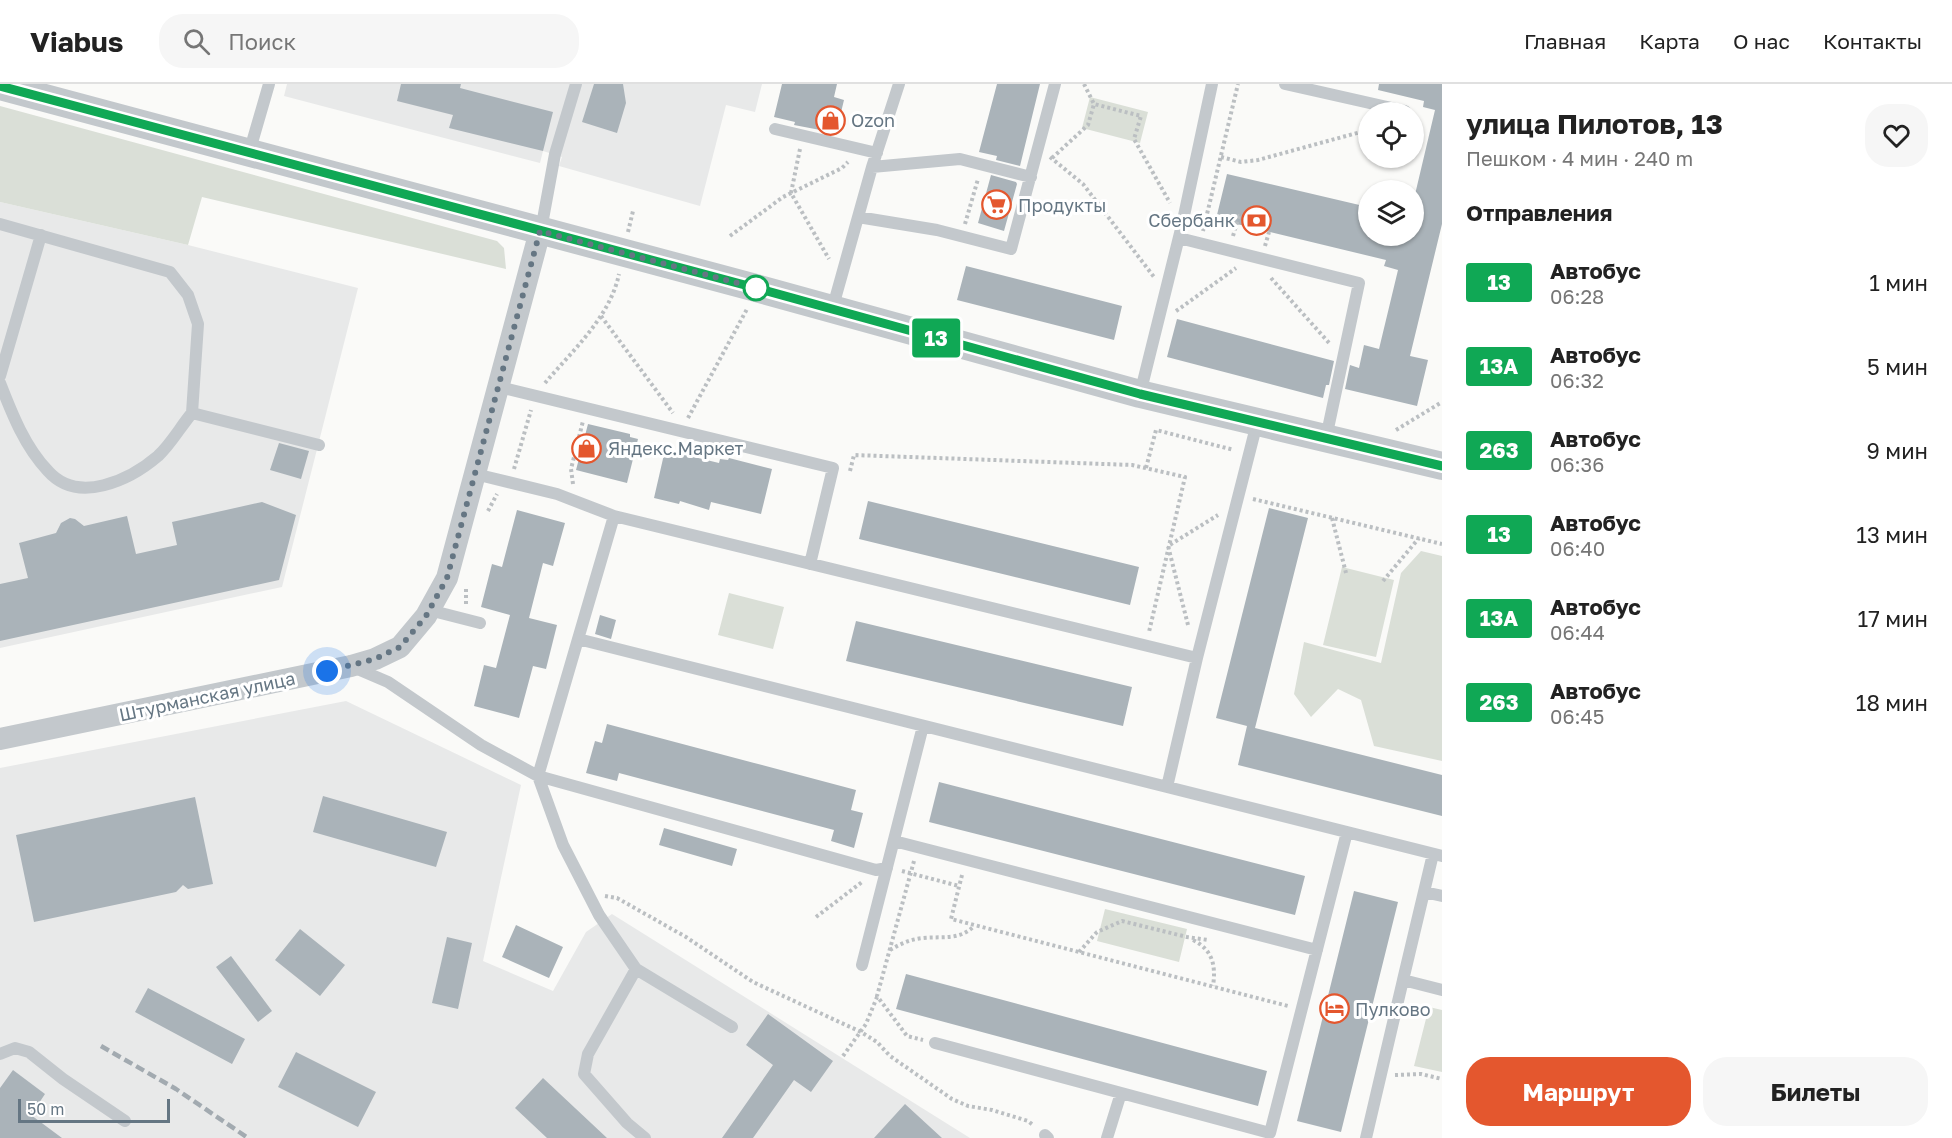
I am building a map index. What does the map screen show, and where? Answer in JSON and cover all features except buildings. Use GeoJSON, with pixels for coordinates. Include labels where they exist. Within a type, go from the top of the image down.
{"type":"FeatureCollection","features":[{"type":"Feature","properties":{"kind":"street"},"geometry":{"type":"LineString","coordinates":[[0,86],[1140,394],[1442,466]]}},
{"type":"Feature","properties":{"kind":"street","name":"Штурманская улица"},"geometry":{"type":"LineString","coordinates":[[0,738],[351,666],[375,659],[400,647],[429,610],[447,578],[540,231]]}},
{"type":"Feature","properties":{"kind":"lane"},"geometry":{"type":"LineString","coordinates":[[249,153],[269,84]]}},
{"type":"Feature","properties":{"kind":"lane"},"geometry":{"type":"LineString","coordinates":[[540,231],[555,154],[576,84]]}},
{"type":"Feature","properties":{"kind":"lane"},"geometry":{"type":"LineString","coordinates":[[832,310],[872,167],[899,84]]}},
{"type":"Feature","properties":{"kind":"lane"},"geometry":{"type":"LineString","coordinates":[[858,217],[937,230],[1011,249],[1055,84]]}},
{"type":"Feature","properties":{"kind":"lane"},"geometry":{"type":"LineString","coordinates":[[1140,394],[1179,238],[1212,84]]}},
{"type":"Feature","properties":{"kind":"lane"},"geometry":{"type":"LineString","coordinates":[[1286,84],[1366,102]]}},
{"type":"Feature","properties":{"kind":"lane"},"geometry":{"type":"LineString","coordinates":[[775,129],[877,153]]}},
{"type":"Feature","properties":{"kind":"lane"},"geometry":{"type":"LineString","coordinates":[[872,167],[960,159],[1031,177]]}},
{"type":"Feature","properties":{"kind":"lane"},"geometry":{"type":"LineString","coordinates":[[0,224],[170,272],[188,295],[198,324],[192,413],[159,454],[128,477],[95,488],[65,484],[49,473],[33,452],[13,416],[0,383]]}},
{"type":"Feature","properties":{"kind":"lane"},"geometry":{"type":"LineString","coordinates":[[0,376],[42,235]]}},
{"type":"Feature","properties":{"kind":"lane"},"geometry":{"type":"LineString","coordinates":[[1179,238],[1359,283],[1326,439]]}},
{"type":"Feature","properties":{"kind":"lane"},"geometry":{"type":"LineString","coordinates":[[499,387],[833,468],[810,564]]}},
{"type":"Feature","properties":{"kind":"lane"},"geometry":{"type":"LineString","coordinates":[[192,413],[319,444]]}},
{"type":"Feature","properties":{"kind":"lane"},"geometry":{"type":"LineString","coordinates":[[1167,787],[1197,658],[1257,423]]}},
{"type":"Feature","properties":{"kind":"lane"},"geometry":{"type":"LineString","coordinates":[[476,474],[557,494],[614,516],[1197,658]]}},
{"type":"Feature","properties":{"kind":"lane"},"geometry":{"type":"LineString","coordinates":[[614,516],[538,776],[563,845],[599,915],[636,969],[732,1027]]}},
{"type":"Feature","properties":{"kind":"lane"},"geometry":{"type":"LineString","coordinates":[[429,610],[475,622]]}},
{"type":"Feature","properties":{"kind":"lane"},"geometry":{"type":"LineString","coordinates":[[578,639],[1438,855],[1424,892],[1366,1138]]}},
{"type":"Feature","properties":{"kind":"lane"},"geometry":{"type":"LineString","coordinates":[[351,666],[388,682],[481,745],[538,776],[882,869]]}},
{"type":"Feature","properties":{"kind":"lane"},"geometry":{"type":"LineString","coordinates":[[862,965],[882,869],[894,841],[923,726]]}},
{"type":"Feature","properties":{"kind":"lane"},"geometry":{"type":"LineString","coordinates":[[935,1043],[1270,1133],[1347,832]]}},
{"type":"Feature","properties":{"kind":"lane"},"geometry":{"type":"LineString","coordinates":[[894,841],[1317,950]]}},
{"type":"Feature","properties":{"kind":"lane"},"geometry":{"type":"LineString","coordinates":[[1424,892],[1442,896]]}},
{"type":"Feature","properties":{"kind":"lane"},"geometry":{"type":"LineString","coordinates":[[636,969],[588,1054],[584,1074],[627,1123],[645,1138]]}},
{"type":"Feature","properties":{"kind":"lane"},"geometry":{"type":"LineString","coordinates":[[1403,980],[1442,990]]}},
{"type":"Feature","properties":{"kind":"lane"},"geometry":{"type":"LineString","coordinates":[[0,1054],[15,1048],[29,1052],[63,1079],[125,1121]]}},
{"type":"Feature","properties":{"kind":"lane"},"geometry":{"type":"LineString","coordinates":[[1107,1138],[1121,1093]]}},
{"type":"Feature","properties":{"kind":"path"},"geometry":{"type":"LineString","coordinates":[[1051,158],[1088,125],[1094,104],[1084,84]]}},
{"type":"Feature","properties":{"kind":"path"},"geometry":{"type":"LineString","coordinates":[[1201,243],[1238,84]]}},
{"type":"Feature","properties":{"kind":"path"},"geometry":{"type":"LineString","coordinates":[[1094,104],[1141,116],[1134,139],[1174,210]]}},
{"type":"Feature","properties":{"kind":"path"},"geometry":{"type":"LineString","coordinates":[[1221,157],[1241,162],[1258,160],[1358,133]]}},
{"type":"Feature","properties":{"kind":"path"},"geometry":{"type":"LineString","coordinates":[[804,135],[790,193],[831,262]]}},
{"type":"Feature","properties":{"kind":"path"},"geometry":{"type":"LineString","coordinates":[[730,236],[790,193],[842,168],[862,150]]}},
{"type":"Feature","properties":{"kind":"path"},"geometry":{"type":"LineString","coordinates":[[1046,154],[1083,184],[1156,279]]}},
{"type":"Feature","properties":{"kind":"path"},"geometry":{"type":"LineString","coordinates":[[962,236],[982,165]]}},
{"type":"Feature","properties":{"kind":"path"},"geometry":{"type":"LineString","coordinates":[[627,235],[633,211]]}},
{"type":"Feature","properties":{"kind":"path"},"geometry":{"type":"LineString","coordinates":[[1230,250],[1239,216],[1256,220]]}},
{"type":"Feature","properties":{"kind":"path"},"geometry":{"type":"LineString","coordinates":[[1170,315],[1240,265]]}},
{"type":"Feature","properties":{"kind":"path"},"geometry":{"type":"LineString","coordinates":[[1271,277],[1333,346]]}},
{"type":"Feature","properties":{"kind":"path"},"geometry":{"type":"LineString","coordinates":[[485,521],[497,494],[510,483],[535,395],[601,316],[617,284]]}},
{"type":"Feature","properties":{"kind":"path"},"geometry":{"type":"LineString","coordinates":[[683,427],[749,306]]}},
{"type":"Feature","properties":{"kind":"path"},"geometry":{"type":"LineString","coordinates":[[601,316],[676,418]]}},
{"type":"Feature","properties":{"kind":"path"},"geometry":{"type":"LineString","coordinates":[[1396,430],[1442,402]]}},
{"type":"Feature","properties":{"kind":"path"},"geometry":{"type":"LineString","coordinates":[[576,501],[571,469],[586,408]]}},
{"type":"Feature","properties":{"kind":"path"},"geometry":{"type":"LineString","coordinates":[[1146,468],[1156,430],[1250,454]]}},
{"type":"Feature","properties":{"kind":"path"},"geometry":{"type":"LineString","coordinates":[[849,477],[854,455],[1132,465],[1185,477],[1147,641]]}},
{"type":"Feature","properties":{"kind":"path"},"geometry":{"type":"LineString","coordinates":[[1242,497],[1442,544]]}},
{"type":"Feature","properties":{"kind":"path"},"geometry":{"type":"LineString","coordinates":[[1168,546],[1223,512]]}},
{"type":"Feature","properties":{"kind":"path"},"geometry":{"type":"LineString","coordinates":[[1332,518],[1346,573]]}},
{"type":"Feature","properties":{"kind":"path"},"geometry":{"type":"LineString","coordinates":[[1383,581],[1419,538]]}},
{"type":"Feature","properties":{"kind":"path"},"geometry":{"type":"LineString","coordinates":[[1168,546],[1189,625]]}},
{"type":"Feature","properties":{"kind":"path"},"geometry":{"type":"LineString","coordinates":[[466,585],[465,602],[475,622]]}},
{"type":"Feature","properties":{"kind":"path"},"geometry":{"type":"LineString","coordinates":[[843,1056],[861,1032],[877,996],[917,853]]}},
{"type":"Feature","properties":{"kind":"path"},"geometry":{"type":"LineString","coordinates":[[966,860],[951,919],[1302,1009]]}},
{"type":"Feature","properties":{"kind":"path"},"geometry":{"type":"LineString","coordinates":[[816,917],[882,869],[959,886]]}},
{"type":"Feature","properties":{"kind":"path"},"geometry":{"type":"LineString","coordinates":[[589,896],[617,898],[686,937],[753,982],[861,1032],[877,1042],[890,1056],[952,1099],[968,1106],[992,1110],[1028,1121],[1046,1136]]}},
{"type":"Feature","properties":{"kind":"path"},"geometry":{"type":"LineString","coordinates":[[1079,952],[1097,932],[1122,921],[1169,932],[1201,944],[1211,956],[1215,971],[1213,986]]}},
{"type":"Feature","properties":{"kind":"path"},"geometry":{"type":"LineString","coordinates":[[890,950],[922,938],[954,938],[975,926]]}},
{"type":"Feature","properties":{"kind":"path"},"geometry":{"type":"LineString","coordinates":[[877,996],[907,1036],[935,1043]]}},
{"type":"Feature","properties":{"kind":"path"},"geometry":{"type":"LineString","coordinates":[[1393,1075],[1421,1074],[1442,1079]]}},
{"type":"Feature","properties":{"kind":"shaded area"},"geometry":{"type":"Polygon","coordinates":[[[287,84],[762,84],[755,112],[726,105],[700,206],[559,166],[562,157],[543,151],[540,163],[284,96],[287,84]]]}},
{"type":"Feature","properties":{"kind":"shaded area"},"geometry":{"type":"Polygon","coordinates":[[[1090,97],[1148,112],[1140,143],[1082,128],[1090,97]]]}},
{"type":"Feature","properties":{"kind":"shaded area"},"geometry":{"type":"Polygon","coordinates":[[[0,106],[497,241],[504,248],[506,269],[202,197],[188,245],[0,202],[0,106]]]}},
{"type":"Feature","properties":{"kind":"shaded area"},"geometry":{"type":"Polygon","coordinates":[[[0,202],[188,245],[358,288],[282,587],[0,648],[0,202]]]}},
{"type":"Feature","properties":{"kind":"shaded area"},"geometry":{"type":"Polygon","coordinates":[[[1421,551],[1442,556],[1442,761],[1374,746],[1361,700],[1338,689],[1311,717],[1294,694],[1304,642],[1381,663],[1401,573],[1421,551]]]}},
{"type":"Feature","properties":{"kind":"shaded area"},"geometry":{"type":"Polygon","coordinates":[[[1342,567],[1394,580],[1376,657],[1323,645],[1342,567]]]}},
{"type":"Feature","properties":{"kind":"shaded area"},"geometry":{"type":"Polygon","coordinates":[[[729,593],[784,607],[773,649],[718,635],[729,593]]]}},
{"type":"Feature","properties":{"kind":"shaded area"},"geometry":{"type":"Polygon","coordinates":[[[346,701],[521,785],[483,961],[553,991],[586,932],[612,914],[970,1138],[0,1138],[0,768],[346,701]]]}},
{"type":"Feature","properties":{"kind":"shaded area"},"geometry":{"type":"Polygon","coordinates":[[[1105,909],[1187,929],[1179,962],[1097,941],[1105,909]]]}},
{"type":"Feature","properties":{"kind":"shaded area"},"geometry":{"type":"Polygon","coordinates":[[[1429,1007],[1442,1010],[1442,1072],[1414,1066],[1429,1007]]]}},
{"type":"Feature","properties":{"kind":"railway"},"geometry":{"type":"LineString","coordinates":[[101,1046],[176,1089],[248,1138]]}},
{"type":"Feature","properties":{"kind":"bus line","name":"13"},"geometry":{"type":"LineString","coordinates":[[0,86],[756,288],[1140,394],[1442,466]]}},
{"type":"Feature","properties":{"kind":"place","name":"Ozon"},"geometry":{"type":"Point","coordinates":[830,120]}},
{"type":"Feature","properties":{"kind":"place","name":"Продукты"},"geometry":{"type":"Point","coordinates":[997,205]}},
{"type":"Feature","properties":{"kind":"place","name":"Сбербанк"},"geometry":{"type":"Point","coordinates":[1256,220]}},
{"type":"Feature","properties":{"kind":"place","name":"Яндекс.Маркет"},"geometry":{"type":"Point","coordinates":[587,448]}},
{"type":"Feature","properties":{"kind":"place","name":"Пулково"},"geometry":{"type":"Point","coordinates":[1334,1009]}},
{"type":"Feature","properties":{"kind":"route"},"geometry":{"type":"LineString","coordinates":[[327,671],[375,659],[400,647],[426,616],[447,578],[540,231],[756,288]]}}]}
